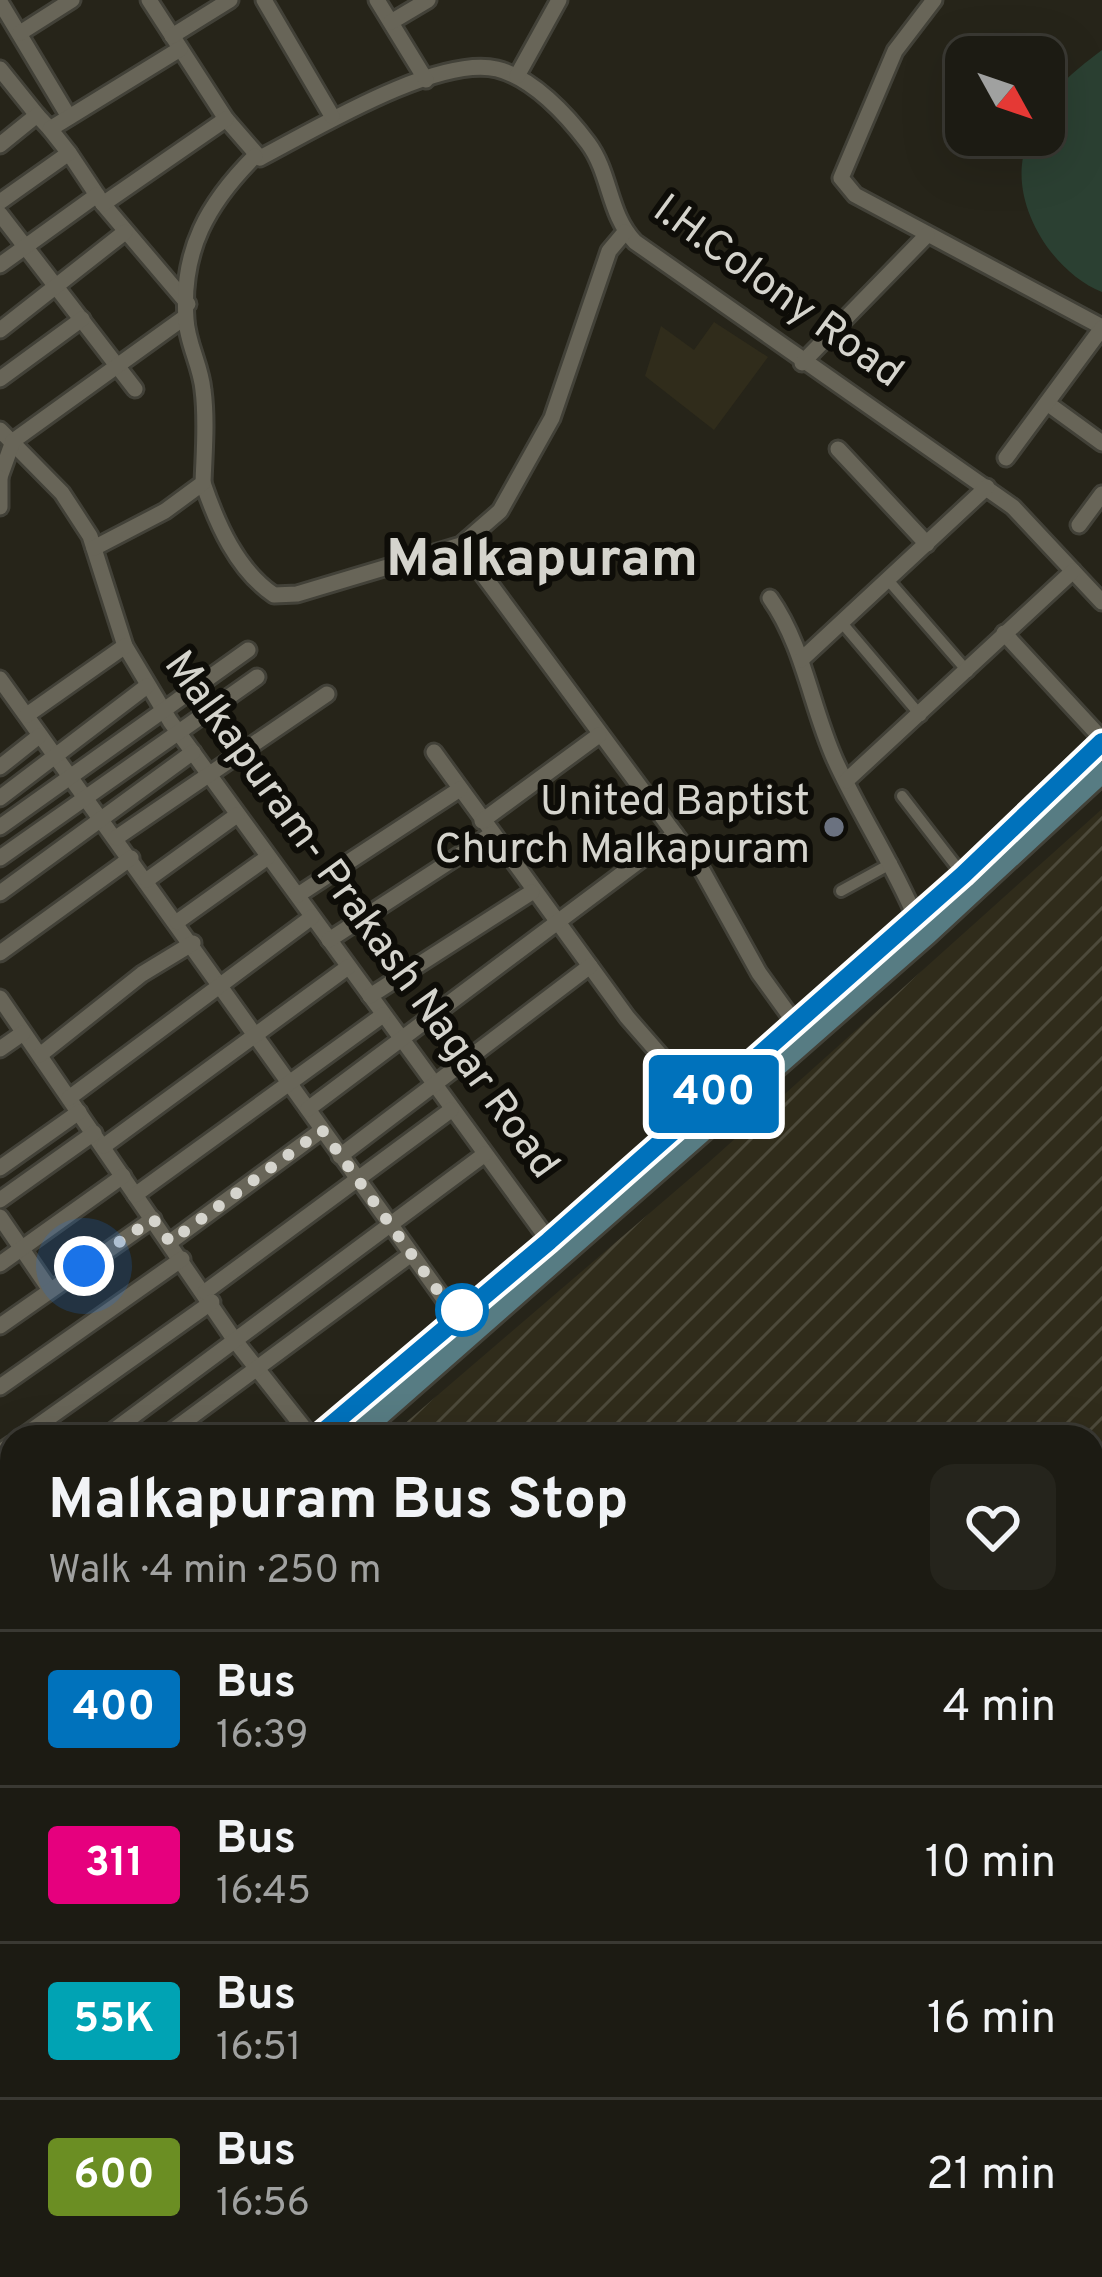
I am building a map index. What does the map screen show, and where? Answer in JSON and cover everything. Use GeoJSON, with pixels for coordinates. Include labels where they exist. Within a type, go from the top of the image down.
{"type":"FeatureCollection","features":[{"type":"Feature","properties":{"kind":"main road"},"geometry":{"type":"LineString","coordinates":[[367,1425],[703,1104],[963,875],[1102,740]]}},
{"type":"Feature","properties":{"kind":"main road"},"geometry":{"type":"LineString","coordinates":[[328,1425],[456,1316],[555,1249],[1102,772]]}},
{"type":"Feature","properties":{"kind":"street"},"geometry":{"type":"LineString","coordinates":[[20,33],[72,0]]}},
{"type":"Feature","properties":{"kind":"street"},"geometry":{"type":"LineString","coordinates":[[149,0],[226,119],[256,156]]}},
{"type":"Feature","properties":{"kind":"street"},"geometry":{"type":"LineString","coordinates":[[50,129],[230,0]]}},
{"type":"Feature","properties":{"kind":"street"},"geometry":{"type":"LineString","coordinates":[[264,0],[332,116]]}},
{"type":"Feature","properties":{"kind":"street"},"geometry":{"type":"LineString","coordinates":[[377,0],[426,80]]}},
{"type":"Feature","properties":{"kind":"street"},"geometry":{"type":"LineString","coordinates":[[391,22],[428,0]]}},
{"type":"Feature","properties":{"kind":"street"},"geometry":{"type":"LineString","coordinates":[[559,0],[518,76],[467,67],[332,116],[256,156],[200,226],[187,278],[186,311],[203,387],[203,483],[217,522],[244,566],[274,595],[298,594],[461,544],[500,511],[552,418],[609,251],[625,232]]}},
{"type":"Feature","properties":{"kind":"street"},"geometry":{"type":"LineString","coordinates":[[934,0],[896,51],[842,178],[855,195],[1102,327],[1006,458]]}},
{"type":"Feature","properties":{"kind":"street"},"geometry":{"type":"LineString","coordinates":[[0,2],[69,117]]}},
{"type":"Feature","properties":{"kind":"street"},"geometry":{"type":"LineString","coordinates":[[3,76],[69,153],[186,311]]}},
{"type":"Feature","properties":{"kind":"street","name":"I.H.Colony Road"},"geometry":{"type":"LineString","coordinates":[[518,76],[591,147],[625,232],[802,363],[987,488],[1102,602]]}},
{"type":"Feature","properties":{"kind":"street"},"geometry":{"type":"LineString","coordinates":[[0,145],[37,115]]}},
{"type":"Feature","properties":{"kind":"street"},"geometry":{"type":"LineString","coordinates":[[0,265],[24,243],[226,119]]}},
{"type":"Feature","properties":{"kind":"street"},"geometry":{"type":"LineString","coordinates":[[0,202],[69,153]]}},
{"type":"Feature","properties":{"kind":"street"},"geometry":{"type":"LineString","coordinates":[[0,214],[135,389]]}},
{"type":"Feature","properties":{"kind":"street"},"geometry":{"type":"LineString","coordinates":[[0,330],[125,232]]}},
{"type":"Feature","properties":{"kind":"street"},"geometry":{"type":"LineString","coordinates":[[802,363],[927,235]]}},
{"type":"Feature","properties":{"kind":"street"},"geometry":{"type":"LineString","coordinates":[[0,507],[7,436],[186,311]]}},
{"type":"Feature","properties":{"kind":"street"},"geometry":{"type":"LineString","coordinates":[[0,379],[82,319]]}},
{"type":"Feature","properties":{"kind":"street"},"geometry":{"type":"LineString","coordinates":[[1047,403],[1102,443]]}},
{"type":"Feature","properties":{"kind":"street","name":"Malkapuram- Prakash Nagar Road"},"geometry":{"type":"LineString","coordinates":[[7,436],[62,493],[94,548],[125,646],[163,711],[555,1249]]}},
{"type":"Feature","properties":{"kind":"street"},"geometry":{"type":"LineString","coordinates":[[838,449],[927,544]]}},
{"type":"Feature","properties":{"kind":"street"},"geometry":{"type":"LineString","coordinates":[[94,548],[165,511],[203,483]]}},
{"type":"Feature","properties":{"kind":"street"},"geometry":{"type":"LineString","coordinates":[[801,660],[987,488]]}},
{"type":"Feature","properties":{"kind":"street"},"geometry":{"type":"LineString","coordinates":[[1078,525],[1102,494]]}},
{"type":"Feature","properties":{"kind":"street"},"geometry":{"type":"LineString","coordinates":[[461,544],[675,834],[795,1023]]}},
{"type":"Feature","properties":{"kind":"street"},"geometry":{"type":"LineString","coordinates":[[845,781],[922,716],[1072,571]]}},
{"type":"Feature","properties":{"kind":"street"},"geometry":{"type":"LineString","coordinates":[[888,580],[968,672]]}},
{"type":"Feature","properties":{"kind":"street"},"geometry":{"type":"LineString","coordinates":[[770,598],[801,660],[845,781],[892,863],[915,916]]}},
{"type":"Feature","properties":{"kind":"street"},"geometry":{"type":"LineString","coordinates":[[842,623],[922,716]]}},
{"type":"Feature","properties":{"kind":"street"},"geometry":{"type":"LineString","coordinates":[[1004,633],[1102,740]]}},
{"type":"Feature","properties":{"kind":"street"},"geometry":{"type":"LineString","coordinates":[[27,715],[125,646]]}},
{"type":"Feature","properties":{"kind":"street"},"geometry":{"type":"LineString","coordinates":[[0,827],[248,650]]}},
{"type":"Feature","properties":{"kind":"street"},"geometry":{"type":"LineString","coordinates":[[0,859],[257,677]]}},
{"type":"Feature","properties":{"kind":"street"},"geometry":{"type":"LineString","coordinates":[[0,679],[193,943],[389,1229],[456,1316]]}},
{"type":"Feature","properties":{"kind":"street"},"geometry":{"type":"LineString","coordinates":[[0,798],[147,686]]}},
{"type":"Feature","properties":{"kind":"street"},"geometry":{"type":"LineString","coordinates":[[116,838],[327,694]]}},
{"type":"Feature","properties":{"kind":"street"},"geometry":{"type":"LineString","coordinates":[[328,940],[487,828],[599,734]]}},
{"type":"Feature","properties":{"kind":"street"},"geometry":{"type":"LineString","coordinates":[[0,766],[39,736]]}},
{"type":"Feature","properties":{"kind":"street"},"geometry":{"type":"LineString","coordinates":[[0,893],[193,752]]}},
{"type":"Feature","properties":{"kind":"street"},"geometry":{"type":"LineString","coordinates":[[434,752],[557,925],[703,1104]]}},
{"type":"Feature","properties":{"kind":"street"},"geometry":{"type":"LineString","coordinates":[[298,895],[460,789]]}},
{"type":"Feature","properties":{"kind":"street"},"geometry":{"type":"LineString","coordinates":[[902,796],[963,875]]}},
{"type":"Feature","properties":{"kind":"street"},"geometry":{"type":"LineString","coordinates":[[147,880],[237,814]]}},
{"type":"Feature","properties":{"kind":"street"},"geometry":{"type":"LineString","coordinates":[[308,1109],[675,834]]}},
{"type":"Feature","properties":{"kind":"street"},"geometry":{"type":"LineString","coordinates":[[177,922],[268,857]]}},
{"type":"Feature","properties":{"kind":"street"},"geometry":{"type":"LineString","coordinates":[[0,953],[131,858]]}},
{"type":"Feature","properties":{"kind":"street"},"geometry":{"type":"LineString","coordinates":[[841,891],[892,863]]}},
{"type":"Feature","properties":{"kind":"street"},"geometry":{"type":"LineString","coordinates":[[370,996],[532,892]]}},
{"type":"Feature","properties":{"kind":"street"},"geometry":{"type":"LineString","coordinates":[[0,1168],[220,982],[312,917]]}},
{"type":"Feature","properties":{"kind":"street"},"geometry":{"type":"LineString","coordinates":[[40,1055],[142,974],[193,943]]}},
{"type":"Feature","properties":{"kind":"street"},"geometry":{"type":"LineString","coordinates":[[340,1156],[590,966]]}},
{"type":"Feature","properties":{"kind":"street"},"geometry":{"type":"LineString","coordinates":[[0,1200],[257,1037],[348,967]]}},
{"type":"Feature","properties":{"kind":"street"},"geometry":{"type":"LineString","coordinates":[[0,998],[236,1342],[304,1425]]}},
{"type":"Feature","properties":{"kind":"street"},"geometry":{"type":"LineString","coordinates":[[135,1195],[292,1086],[383,1015]]}},
{"type":"Feature","properties":{"kind":"street"},"geometry":{"type":"LineString","coordinates":[[0,1049],[23,1034]]}},
{"type":"Feature","properties":{"kind":"street"},"geometry":{"type":"LineString","coordinates":[[38,1425],[355,1178],[452,1110]]}},
{"type":"Feature","properties":{"kind":"street"},"geometry":{"type":"LineString","coordinates":[[170,1242],[322,1130]]}},
{"type":"Feature","properties":{"kind":"street"},"geometry":{"type":"LineString","coordinates":[[122,1425],[485,1154]]}},
{"type":"Feature","properties":{"kind":"street"},"geometry":{"type":"LineString","coordinates":[[0,1264],[123,1177]]}},
{"type":"Feature","properties":{"kind":"street"},"geometry":{"type":"LineString","coordinates":[[0,1217],[50,1290]]}},
{"type":"Feature","properties":{"kind":"street"},"geometry":{"type":"LineString","coordinates":[[0,1325],[153,1219]]}},
{"type":"Feature","properties":{"kind":"street"},"geometry":{"type":"LineString","coordinates":[[180,1425],[410,1255]]}},
{"type":"Feature","properties":{"kind":"street"},"geometry":{"type":"LineString","coordinates":[[0,1387],[182,1259]]}},
{"type":"Feature","properties":{"kind":"shaded area"},"geometry":{"type":"Polygon","coordinates":[[[714,322],[768,357],[714,430],[645,376],[661,326],[694,350],[714,322]]]}},
{"type":"Feature","properties":{"kind":"shaded area"},"geometry":{"type":"Polygon","coordinates":[[[1102,809],[1102,1425],[403,1425],[708,1163],[1102,809]]]}},
{"type":"Feature","properties":{"kind":"green space"},"geometry":{"type":"Polygon","coordinates":[[[1102,50],[1102,292],[1063,266],[1047,247],[1026,203],[1022,180],[1023,156],[1065,156],[1065,82],[1102,50]]]}},
{"type":"Feature","properties":{"kind":"bus line","name":"400"},"geometry":{"type":"LineString","coordinates":[[331,1425],[549,1241],[963,875],[1102,742]]}},
{"type":"Feature","properties":{"kind":"place","name":"United Baptist Church Malkapuram"},"geometry":{"type":"Point","coordinates":[834,827]}},
{"type":"Feature","properties":{"kind":"district","name":"Malkapuram"},"geometry":{"type":"Point","coordinates":[542,561]}},
{"type":"Feature","properties":{"kind":"route"},"geometry":{"type":"LineString","coordinates":[[84,1266],[153,1219],[170,1242],[322,1130],[456,1316],[462,1310]]}}]}
